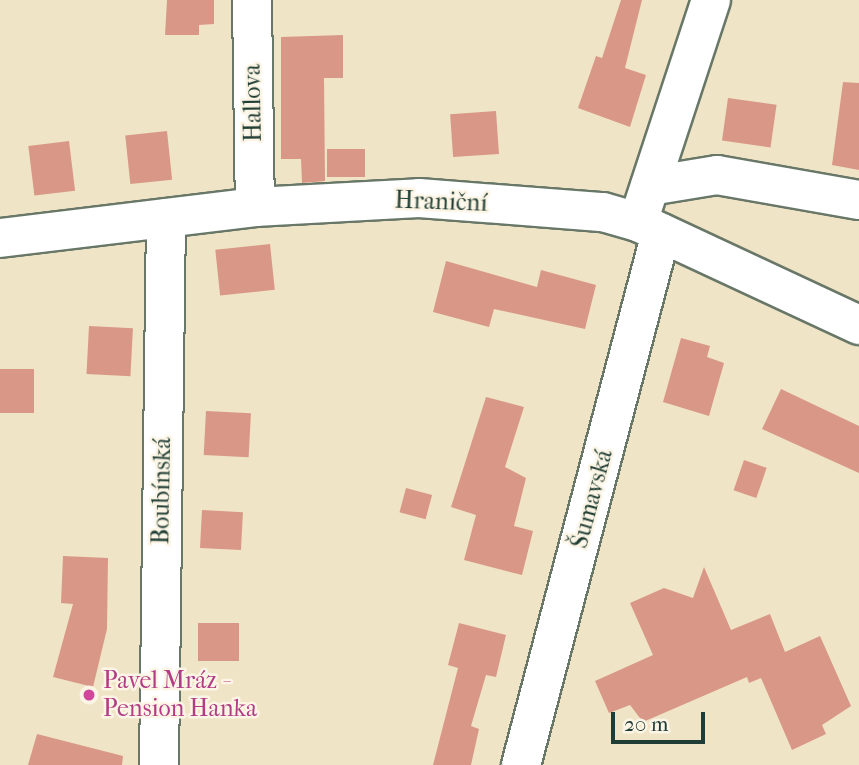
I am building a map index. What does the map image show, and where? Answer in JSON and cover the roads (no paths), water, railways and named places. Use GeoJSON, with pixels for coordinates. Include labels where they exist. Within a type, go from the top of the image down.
{"type":"FeatureCollection","features":[{"type":"Feature","properties":{"kind":"street","name":"Hallova"},"geometry":{"type":"LineString","coordinates":[[252,0],[255,207]]}},
{"type":"Feature","properties":{"kind":"street","name":"Šumavská"},"geometry":{"type":"LineString","coordinates":[[521,765],[650,228],[650,186],[711,0]]}},
{"type":"Feature","properties":{"kind":"street"},"geometry":{"type":"LineString","coordinates":[[650,186],[717,175],[859,200]]}},
{"type":"Feature","properties":{"kind":"street","name":"Hraniční"},"geometry":{"type":"LineString","coordinates":[[0,238],[255,207],[419,198],[603,212],[650,228],[859,325]]}},
{"type":"Feature","properties":{"kind":"street","name":"Boubínská"},"geometry":{"type":"LineString","coordinates":[[159,765],[166,218]]}},
{"type":"Feature","properties":{"kind":"place","name":"Pavel Mráz - Pension Hanka"},"geometry":{"type":"Point","coordinates":[89,695]}}]}
